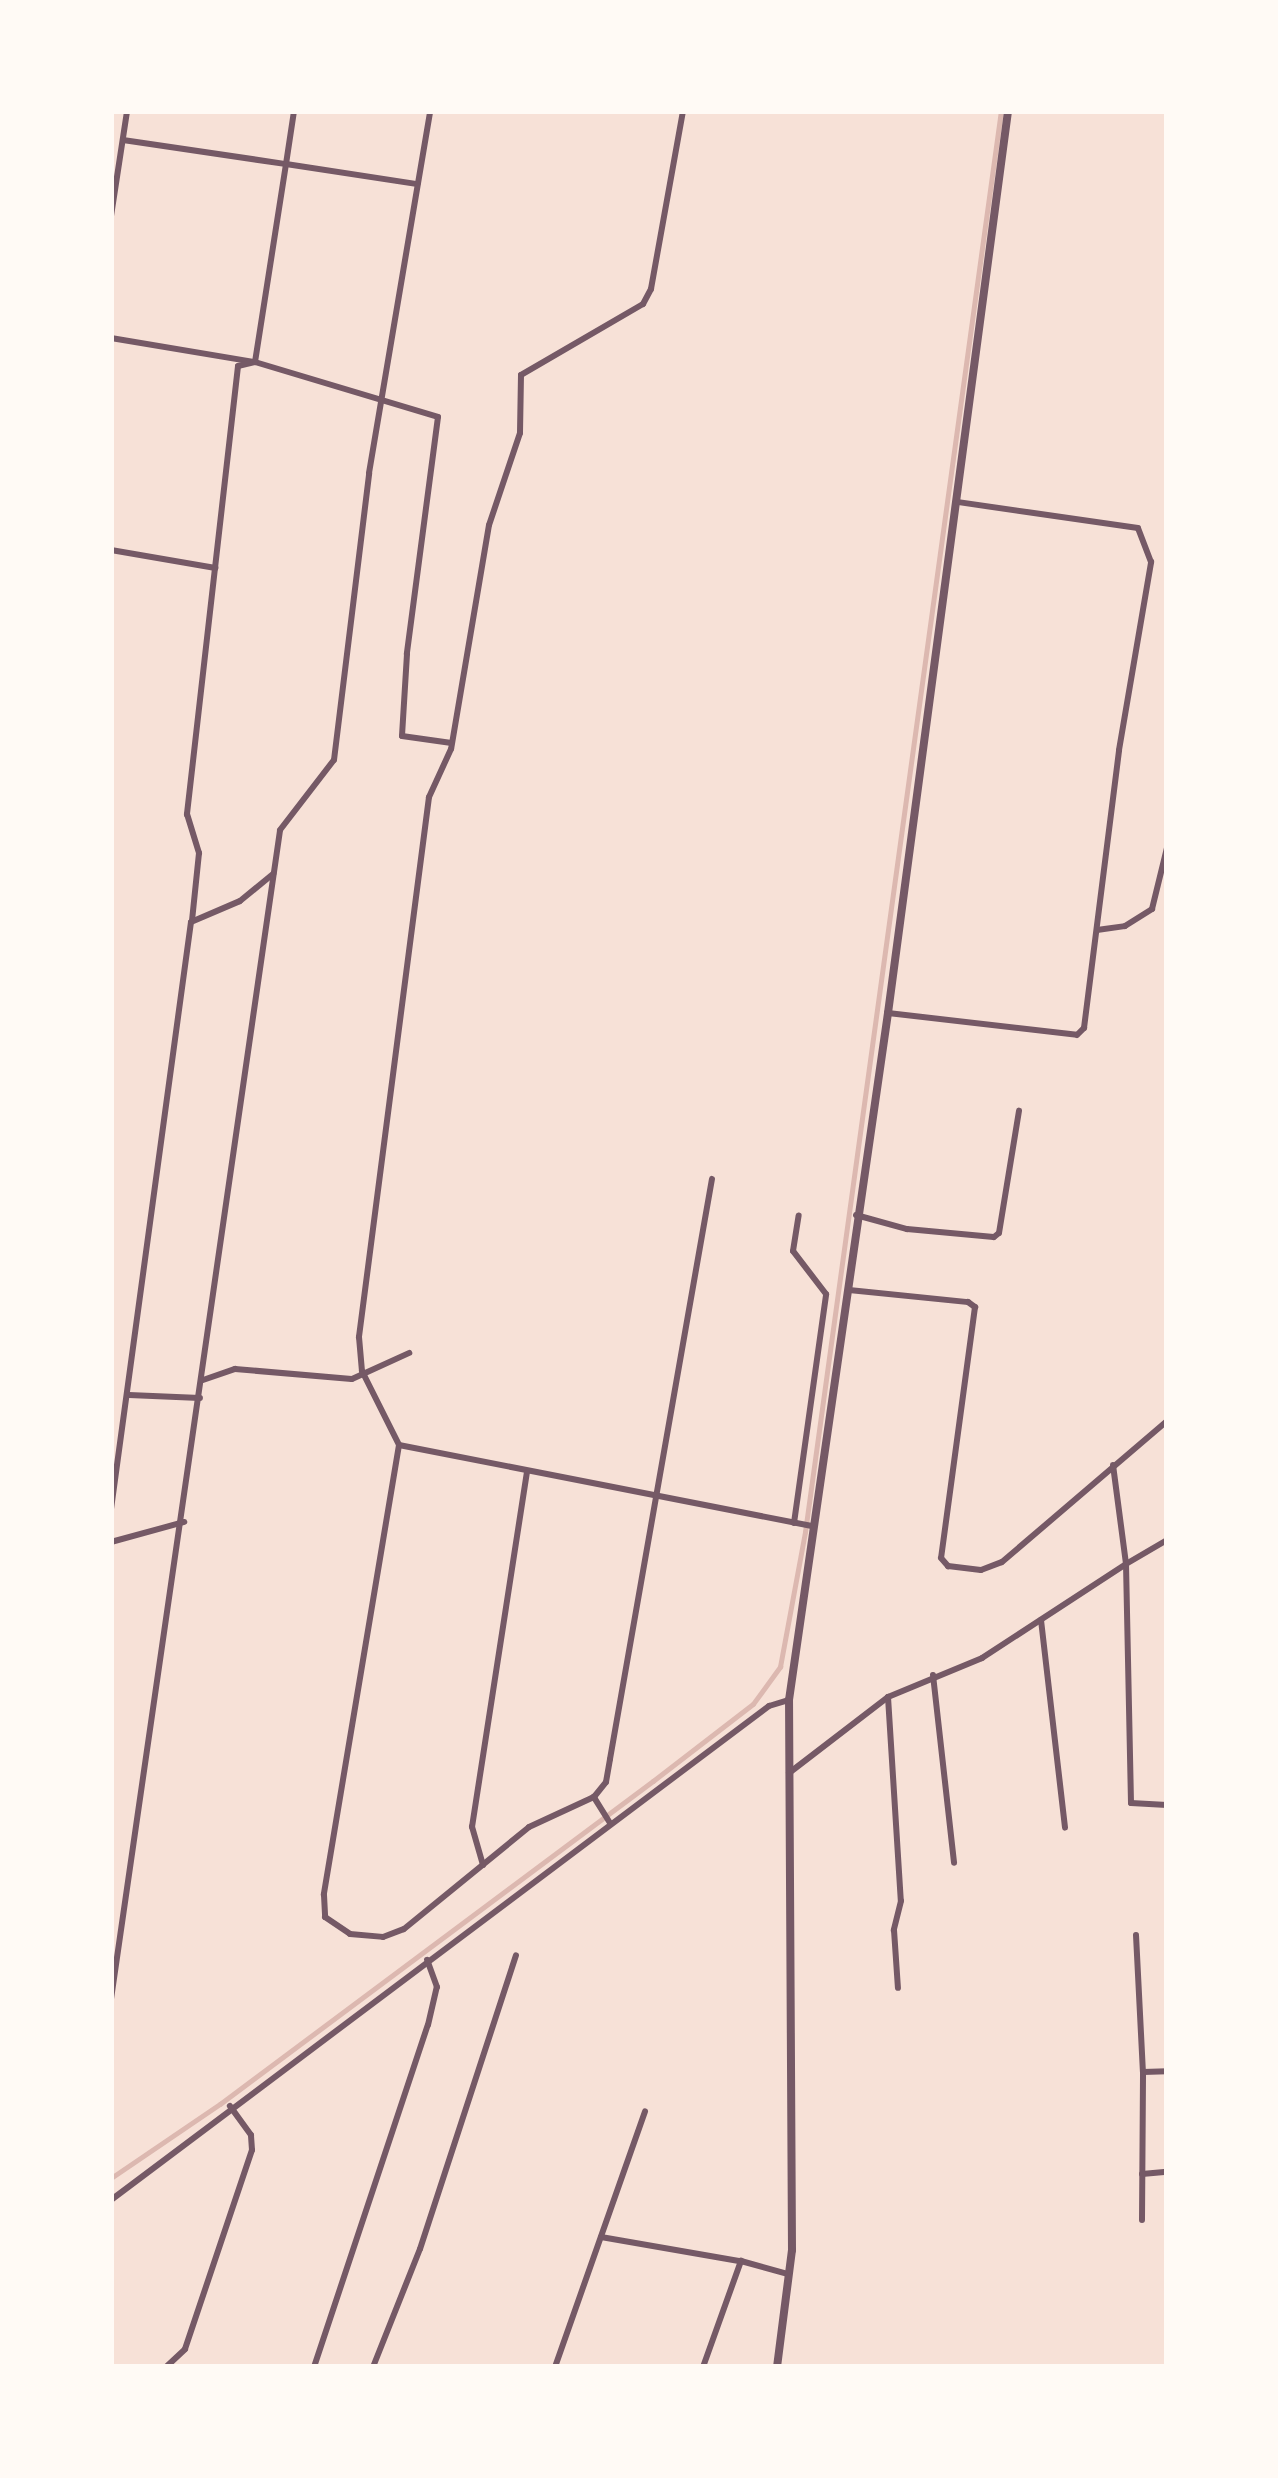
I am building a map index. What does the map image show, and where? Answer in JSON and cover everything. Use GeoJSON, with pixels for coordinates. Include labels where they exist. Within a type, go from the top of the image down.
{"type":"FeatureCollection","features":[{"type":"Feature","properties":{"kind":"street"},"geometry":{"type":"LineString","coordinates":[[111,216],[127,111]]}},
{"type":"Feature","properties":{"kind":"street"},"geometry":{"type":"LineString","coordinates":[[255,362],[294,111]]}},
{"type":"Feature","properties":{"kind":"street"},"geometry":{"type":"LineString","coordinates":[[111,1999],[184,1522],[280,830],[334,760],[383,399],[430,111]]}},
{"type":"Feature","properties":{"kind":"street"},"geometry":{"type":"LineString","coordinates":[[682,111],[651,289],[643,304],[521,375],[520,433],[489,525],[452,743],[429,797],[359,1337],[362,1371],[400,1445],[324,1895],[325,1917],[339,1931],[383,1937],[404,1929],[529,1827],[594,1797],[606,1782],[712,1179]]}},
{"type":"Feature","properties":{"kind":"street"},"geometry":{"type":"LineString","coordinates":[[777,2367],[788,2274],[794,2045],[786,1823],[789,1700],[888,1013],[1008,111]]}},
{"type":"Feature","properties":{"kind":"street"},"geometry":{"type":"LineString","coordinates":[[123,140],[417,184]]}},
{"type":"Feature","properties":{"kind":"street"},"geometry":{"type":"LineString","coordinates":[[111,338],[255,362],[438,416],[406,653],[402,736],[452,743]]}},
{"type":"Feature","properties":{"kind":"street"},"geometry":{"type":"LineString","coordinates":[[111,1509],[199,853],[187,814],[238,366],[255,362]]}},
{"type":"Feature","properties":{"kind":"street"},"geometry":{"type":"LineString","coordinates":[[888,1013],[1077,1035],[1084,1028],[1119,750],[1151,562],[1138,528],[954,501]]}},
{"type":"Feature","properties":{"kind":"street"},"geometry":{"type":"LineString","coordinates":[[111,550],[215,568]]}},
{"type":"Feature","properties":{"kind":"street"},"geometry":{"type":"LineString","coordinates":[[1097,930],[1125,926],[1152,908],[1167,848]]}},
{"type":"Feature","properties":{"kind":"street"},"geometry":{"type":"LineString","coordinates":[[191,922],[240,901],[275,871]]}},
{"type":"Feature","properties":{"kind":"street"},"geometry":{"type":"LineString","coordinates":[[856,1215],[907,1229],[994,1238],[999,1234],[1019,1111]]}},
{"type":"Feature","properties":{"kind":"street"},"geometry":{"type":"LineString","coordinates":[[797,1523],[826,1294],[794,1251],[799,1215]]}},
{"type":"Feature","properties":{"kind":"street"},"geometry":{"type":"LineString","coordinates":[[846,1289],[968,1302],[975,1307],[944,1564],[981,1570],[1002,1562],[1034,1540],[1167,1421]]}},
{"type":"Feature","properties":{"kind":"street"},"geometry":{"type":"LineString","coordinates":[[203,1380],[235,1369],[352,1379],[409,1353]]}},
{"type":"Feature","properties":{"kind":"street"},"geometry":{"type":"LineString","coordinates":[[129,1395],[200,1398]]}},
{"type":"Feature","properties":{"kind":"street"},"geometry":{"type":"LineString","coordinates":[[400,1445],[812,1526]]}},
{"type":"Feature","properties":{"kind":"street"},"geometry":{"type":"LineString","coordinates":[[1113,1465],[1126,1564],[1131,1803],[1167,1805]]}},
{"type":"Feature","properties":{"kind":"street"},"geometry":{"type":"LineString","coordinates":[[483,1866],[472,1827],[527,1472]]}},
{"type":"Feature","properties":{"kind":"street"},"geometry":{"type":"LineString","coordinates":[[111,1542],[184,1522]]}},
{"type":"Feature","properties":{"kind":"street"},"geometry":{"type":"LineString","coordinates":[[786,1775],[888,1697],[982,1658],[1167,1540]]}},
{"type":"Feature","properties":{"kind":"street"},"geometry":{"type":"LineString","coordinates":[[1041,1620],[1065,1828]]}},
{"type":"Feature","properties":{"kind":"street"},"geometry":{"type":"LineString","coordinates":[[933,1675],[954,1863]]}},
{"type":"Feature","properties":{"kind":"street"},"geometry":{"type":"LineString","coordinates":[[888,1697],[901,1900],[895,1930],[898,1988]]}},
{"type":"Feature","properties":{"kind":"street"},"geometry":{"type":"LineString","coordinates":[[111,2200],[610,1822],[769,1706],[789,1700]]}},
{"type":"Feature","properties":{"kind":"street"},"geometry":{"type":"LineString","coordinates":[[594,1797],[610,1822]]}},
{"type":"Feature","properties":{"kind":"street"},"geometry":{"type":"LineString","coordinates":[[1136,1935],[1143,2072],[1142,2220]]}},
{"type":"Feature","properties":{"kind":"street"},"geometry":{"type":"LineString","coordinates":[[373,2367],[420,2249],[516,1954]]}},
{"type":"Feature","properties":{"kind":"street"},"geometry":{"type":"LineString","coordinates":[[314,2367],[428,2025],[437,1987],[427,1960]]}},
{"type":"Feature","properties":{"kind":"street"},"geometry":{"type":"LineString","coordinates":[[1143,2072],[1167,2071]]}},
{"type":"Feature","properties":{"kind":"street"},"geometry":{"type":"LineString","coordinates":[[166,2367],[185,2349],[253,2150],[251,2135],[230,2106]]}},
{"type":"Feature","properties":{"kind":"street"},"geometry":{"type":"LineString","coordinates":[[555,2367],[645,2111]]}},
{"type":"Feature","properties":{"kind":"street"},"geometry":{"type":"LineString","coordinates":[[1142,2174],[1167,2172]]}},
{"type":"Feature","properties":{"kind":"street"},"geometry":{"type":"LineString","coordinates":[[601,2237],[741,2261],[788,2274]]}},
{"type":"Feature","properties":{"kind":"street"},"geometry":{"type":"LineString","coordinates":[[703,2367],[741,2261]]}},
{"type":"Feature","properties":{"kind":"waterway"},"geometry":{"type":"LineString","coordinates":[[111,2178],[220,2104],[653,1781],[753,1704],[780,1667],[805,1532],[1001,111]]}}]}
